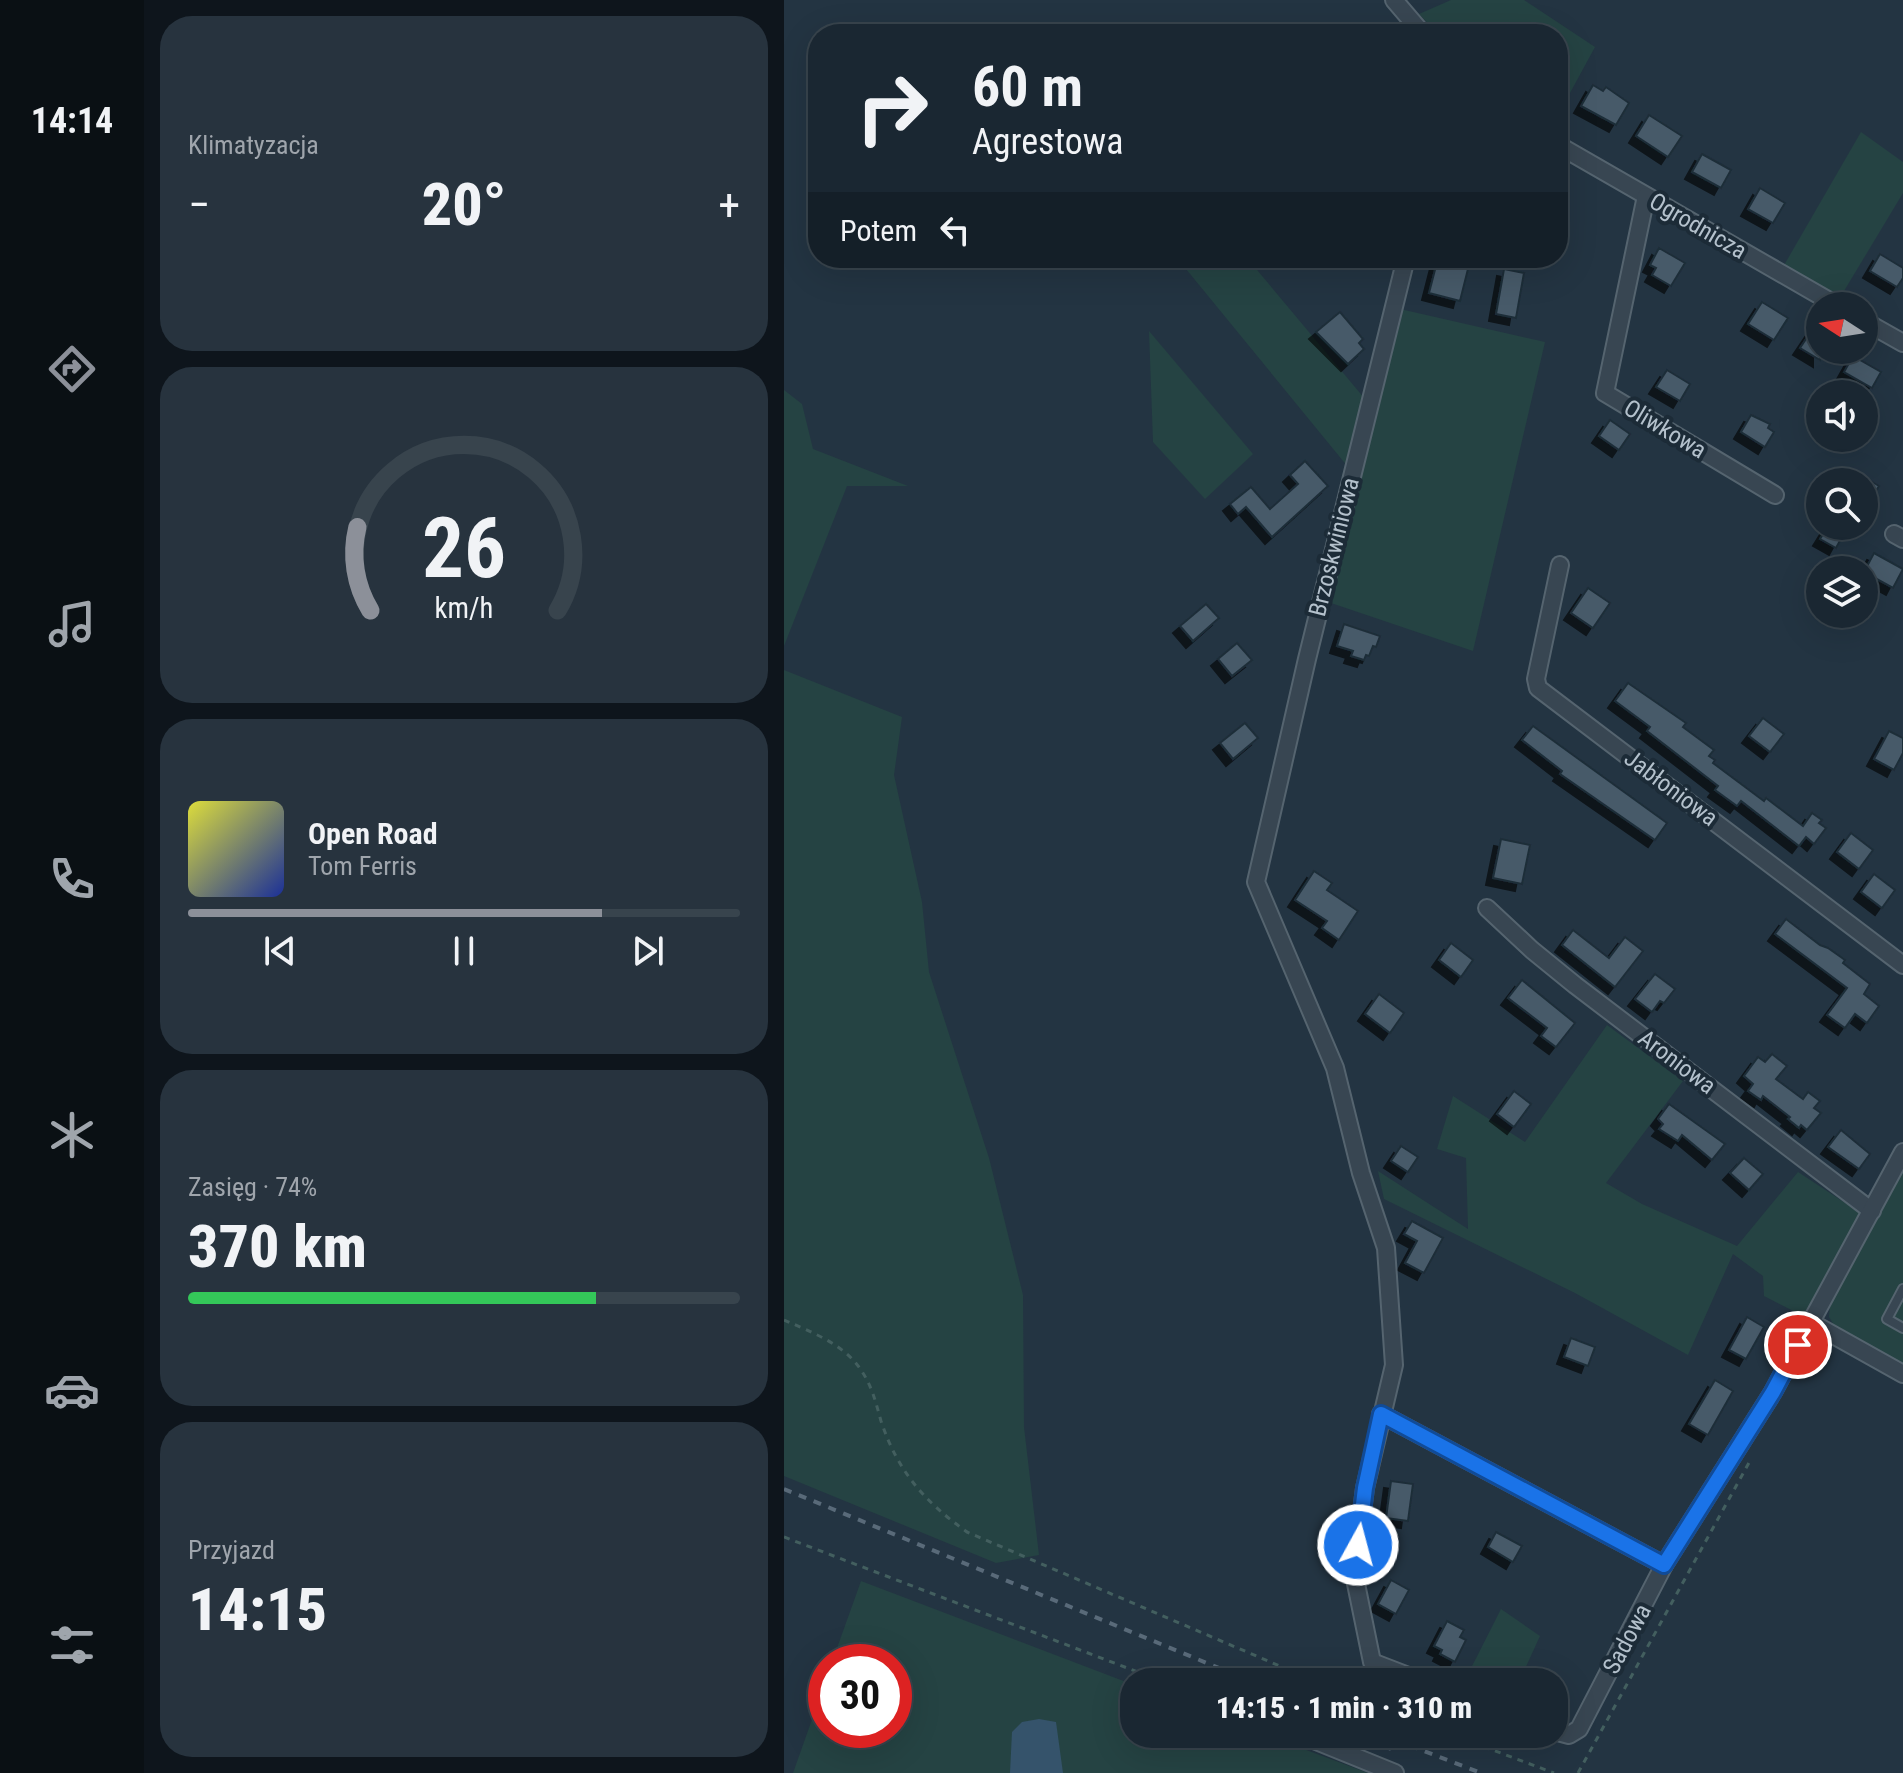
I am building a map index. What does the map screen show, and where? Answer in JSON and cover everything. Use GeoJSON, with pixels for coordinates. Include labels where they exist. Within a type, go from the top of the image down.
{"type":"FeatureCollection","features":[{"type":"Feature","properties":{"kind":"street"},"geometry":{"type":"LineString","coordinates":[[1394,0],[1414,24]]}},
{"type":"Feature","properties":{"kind":"street","name":"Ogrodnicza"},"geometry":{"type":"LineString","coordinates":[[1568,151],[1814,292]]}},
{"type":"Feature","properties":{"kind":"street","name":"Oliwkowa"},"geometry":{"type":"LineString","coordinates":[[1646,196],[1605,393],[1775,495]]}},
{"type":"Feature","properties":{"kind":"street","name":"Brzoskwiniowa"},"geometry":{"type":"LineString","coordinates":[[1388,1668],[1372,1662],[1354,1574],[1365,1488],[1394,1365],[1386,1248],[1361,1173],[1335,1068],[1256,882],[1307,659],[1404,268]]}},
{"type":"Feature","properties":{"kind":"street"},"geometry":{"type":"LineString","coordinates":[[1878,329],[1903,343]]}},
{"type":"Feature","properties":{"kind":"street","name":"Jabłoniowa"},"geometry":{"type":"LineString","coordinates":[[1560,565],[1536,679],[1538,688],[1903,965]]}},
{"type":"Feature","properties":{"kind":"street","name":"Aroniowa"},"geometry":{"type":"LineString","coordinates":[[1487,908],[1575,985],[1872,1211]]}},
{"type":"Feature","properties":{"kind":"street","name":"Sadowa"},"geometry":{"type":"LineString","coordinates":[[1568,1735],[1579,1729],[1664,1565],[1773,1392],[1903,1152]]}},
{"type":"Feature","properties":{"kind":"street"},"geometry":{"type":"LineString","coordinates":[[1810,1322],[1903,1374]]}},
{"type":"Feature","properties":{"kind":"street"},"geometry":{"type":"LineString","coordinates":[[1381,1414],[1664,1565]]}},
{"type":"Feature","properties":{"kind":"street"},"geometry":{"type":"LineString","coordinates":[[1333,1748],[1395,1773]]}},
{"type":"Feature","properties":{"kind":"lane"},"geometry":{"type":"LineString","coordinates":[[1903,1289],[1887,1319],[1903,1328]]}},
{"type":"Feature","properties":{"kind":"path"},"geometry":{"type":"LineString","coordinates":[[784,1320],[832,1342],[860,1367],[874,1394],[900,1466],[922,1495],[967,1532],[1284,1668]]}},
{"type":"Feature","properties":{"kind":"path"},"geometry":{"type":"LineString","coordinates":[[1578,1773],[1756,1450]]}},
{"type":"Feature","properties":{"kind":"path"},"geometry":{"type":"LineString","coordinates":[[784,1537],[1127,1668]]}},
{"type":"Feature","properties":{"kind":"path"},"geometry":{"type":"LineString","coordinates":[[1487,1748],[1554,1773]]}},
{"type":"Feature","properties":{"kind":"green space"},"geometry":{"type":"Polygon","coordinates":[[[1451,0],[1524,0],[1560,24],[1428,24],[1419,14],[1451,0]]]}},
{"type":"Feature","properties":{"kind":"green space"},"geometry":{"type":"Polygon","coordinates":[[[1568,29],[1595,47],[1568,97],[1568,29]]]}},
{"type":"Feature","properties":{"kind":"green space"},"geometry":{"type":"Polygon","coordinates":[[[1861,132],[1903,162],[1903,193],[1843,292],[1823,292],[1783,267],[1861,132]]]}},
{"type":"Feature","properties":{"kind":"green space"},"geometry":{"type":"Polygon","coordinates":[[[1185,268],[1255,268],[1365,399],[1348,467],[1185,268]]]}},
{"type":"Feature","properties":{"kind":"green space"},"geometry":{"type":"Polygon","coordinates":[[[1400,309],[1545,342],[1473,651],[1331,603],[1400,309]]]}},
{"type":"Feature","properties":{"kind":"green space"},"geometry":{"type":"Polygon","coordinates":[[[1149,331],[1253,454],[1205,499],[1153,442],[1149,331]]]}},
{"type":"Feature","properties":{"kind":"green space"},"geometry":{"type":"Polygon","coordinates":[[[784,390],[802,404],[813,449],[908,486],[847,486],[784,646],[784,390]]]}},
{"type":"Feature","properties":{"kind":"green space"},"geometry":{"type":"Polygon","coordinates":[[[784,670],[902,717],[894,775],[922,902],[929,972],[989,1158],[1023,1295],[1024,1427],[1039,1555],[996,1563],[784,1476],[784,670]]]}},
{"type":"Feature","properties":{"kind":"green space"},"geometry":{"type":"Polygon","coordinates":[[[1607,1025],[1683,1081],[1606,1183],[1642,1204],[1737,1246],[1798,1172],[1862,1214],[1803,1316],[1764,1296],[1763,1276],[1733,1254],[1688,1355],[1575,1293],[1384,1199],[1378,1171],[1468,1229],[1466,1158],[1437,1149],[1453,1096],[1525,1142],[1607,1025]]]}},
{"type":"Feature","properties":{"kind":"green space"},"geometry":{"type":"Polygon","coordinates":[[[1903,1164],[1903,1367],[1837,1330],[1829,1317],[1830,1305],[1903,1164]]]}},
{"type":"Feature","properties":{"kind":"green space"},"geometry":{"type":"Polygon","coordinates":[[[861,1581],[1120,1680],[1120,1748],[1301,1748],[1368,1773],[793,1773],[808,1731],[808,1748],[912,1748],[912,1644],[838,1644],[861,1581]]]}},
{"type":"Feature","properties":{"kind":"green space"},"geometry":{"type":"Polygon","coordinates":[[[1501,1609],[1540,1636],[1525,1668],[1471,1668],[1501,1609]]]}},
{"type":"Feature","properties":{"kind":"water"},"geometry":{"type":"Polygon","coordinates":[[[1039,1719],[1056,1722],[1063,1773],[1010,1773],[1012,1732],[1022,1722],[1039,1719]]]}},
{"type":"Feature","properties":{"kind":"building"},"geometry":{"type":"Polygon","coordinates":[[[1593,85],[1603,91],[1606,87],[1629,103],[1616,125],[1581,106],[1593,85]]]}},
{"type":"Feature","properties":{"kind":"building"},"geometry":{"type":"Polygon","coordinates":[[[1649,115],[1682,136],[1668,157],[1636,136],[1649,115]]]}},
{"type":"Feature","properties":{"kind":"building"},"geometry":{"type":"Polygon","coordinates":[[[1702,154],[1731,170],[1721,188],[1692,172],[1702,154]]]}},
{"type":"Feature","properties":{"kind":"building"},"geometry":{"type":"Polygon","coordinates":[[[1760,188],[1785,203],[1773,223],[1748,209],[1760,188]]]}},
{"type":"Feature","properties":{"kind":"building"},"geometry":{"type":"Polygon","coordinates":[[[1659,248],[1685,263],[1671,286],[1652,275],[1656,268],[1650,265],[1659,248]]]}},
{"type":"Feature","properties":{"kind":"building"},"geometry":{"type":"Polygon","coordinates":[[[1880,254],[1903,268],[1903,278],[1897,287],[1870,271],[1880,254]]]}},
{"type":"Feature","properties":{"kind":"building"},"geometry":{"type":"Polygon","coordinates":[[[1435,268],[1468,268],[1460,301],[1429,293],[1435,268]]]}},
{"type":"Feature","properties":{"kind":"building"},"geometry":{"type":"Polygon","coordinates":[[[1504,269],[1524,273],[1516,318],[1496,314],[1504,269]]]}},
{"type":"Feature","properties":{"kind":"building"},"geometry":{"type":"Polygon","coordinates":[[[1762,302],[1788,318],[1774,340],[1748,324],[1762,302]]]}},
{"type":"Feature","properties":{"kind":"building"},"geometry":{"type":"Polygon","coordinates":[[[1340,312],[1363,339],[1359,343],[1364,349],[1348,364],[1316,332],[1340,312]]]}},
{"type":"Feature","properties":{"kind":"building"},"geometry":{"type":"Polygon","coordinates":[[[1848,364],[1867,364],[1881,372],[1876,380],[1858,380],[1844,372],[1848,364]]]}},
{"type":"Feature","properties":{"kind":"building"},"geometry":{"type":"Polygon","coordinates":[[[1667,370],[1690,384],[1680,401],[1656,387],[1667,370]]]}},
{"type":"Feature","properties":{"kind":"building"},"geometry":{"type":"Polygon","coordinates":[[[1751,415],[1770,424],[1768,428],[1774,432],[1765,447],[1741,432],[1751,415]]]}},
{"type":"Feature","properties":{"kind":"building"},"geometry":{"type":"Polygon","coordinates":[[[1610,420],[1630,434],[1619,450],[1599,436],[1610,420]]]}},
{"type":"Feature","properties":{"kind":"building"},"geometry":{"type":"Polygon","coordinates":[[[1305,461],[1328,486],[1272,537],[1246,507],[1238,514],[1230,504],[1251,487],[1270,509],[1298,484],[1290,475],[1305,461]]]}},
{"type":"Feature","properties":{"kind":"building"},"geometry":{"type":"Polygon","coordinates":[[[1822,540],[1840,540],[1836,548],[1822,540]]]}},
{"type":"Feature","properties":{"kind":"building"},"geometry":{"type":"Polygon","coordinates":[[[1874,553],[1903,569],[1893,588],[1878,580],[1878,556],[1872,556],[1874,553]]]}},
{"type":"Feature","properties":{"kind":"building"},"geometry":{"type":"Polygon","coordinates":[[[1588,588],[1610,603],[1593,628],[1571,613],[1588,588]]]}},
{"type":"Feature","properties":{"kind":"building"},"geometry":{"type":"Polygon","coordinates":[[[1206,604],[1219,618],[1193,641],[1180,626],[1206,604]]]}},
{"type":"Feature","properties":{"kind":"building"},"geometry":{"type":"Polygon","coordinates":[[[1344,624],[1380,636],[1376,647],[1373,646],[1364,660],[1351,656],[1353,651],[1337,646],[1344,624]]]}},
{"type":"Feature","properties":{"kind":"building"},"geometry":{"type":"Polygon","coordinates":[[[1237,643],[1252,660],[1232,676],[1218,659],[1237,643]]]}},
{"type":"Feature","properties":{"kind":"building"},"geometry":{"type":"Polygon","coordinates":[[[1628,683],[1686,723],[1683,727],[1714,750],[1709,756],[1715,760],[1713,763],[1764,801],[1766,798],[1803,826],[1812,813],[1822,820],[1819,823],[1826,828],[1814,844],[1806,837],[1799,846],[1741,801],[1737,806],[1715,790],[1718,786],[1647,731],[1650,727],[1615,701],[1628,683]]]}},
{"type":"Feature","properties":{"kind":"building"},"geometry":{"type":"Polygon","coordinates":[[[1763,718],[1784,734],[1770,752],[1749,736],[1763,718]]]}},
{"type":"Feature","properties":{"kind":"building"},"geometry":{"type":"Polygon","coordinates":[[[1245,723],[1258,738],[1233,759],[1220,743],[1245,723]]]}},
{"type":"Feature","properties":{"kind":"building"},"geometry":{"type":"Polygon","coordinates":[[[1533,726],[1667,823],[1655,840],[1560,774],[1562,771],[1522,740],[1533,726]]]}},
{"type":"Feature","properties":{"kind":"building"},"geometry":{"type":"Polygon","coordinates":[[[1889,731],[1903,738],[1903,753],[1894,770],[1874,759],[1889,731]]]}},
{"type":"Feature","properties":{"kind":"building"},"geometry":{"type":"Polygon","coordinates":[[[1851,833],[1873,850],[1859,869],[1837,852],[1851,833]]]}},
{"type":"Feature","properties":{"kind":"building"},"geometry":{"type":"Polygon","coordinates":[[[1501,839],[1530,845],[1522,884],[1493,878],[1501,839]]]}},
{"type":"Feature","properties":{"kind":"building"},"geometry":{"type":"Polygon","coordinates":[[[1314,871],[1332,883],[1327,890],[1358,911],[1339,940],[1322,928],[1327,921],[1295,900],[1314,871]]]}},
{"type":"Feature","properties":{"kind":"building"},"geometry":{"type":"Polygon","coordinates":[[[1874,874],[1895,890],[1882,908],[1861,892],[1874,874]]]}},
{"type":"Feature","properties":{"kind":"building"},"geometry":{"type":"Polygon","coordinates":[[[1786,919],[1845,960],[1843,963],[1870,984],[1864,994],[1879,1006],[1867,1023],[1855,1014],[1845,1028],[1827,1015],[1847,988],[1775,934],[1786,919]]]}},
{"type":"Feature","properties":{"kind":"building"},"geometry":{"type":"Polygon","coordinates":[[[1573,930],[1609,958],[1625,937],[1643,951],[1615,987],[1562,945],[1573,930]]]}},
{"type":"Feature","properties":{"kind":"building"},"geometry":{"type":"Polygon","coordinates":[[[1451,943],[1473,960],[1461,977],[1439,960],[1451,943]]]}},
{"type":"Feature","properties":{"kind":"building"},"geometry":{"type":"Polygon","coordinates":[[[1655,974],[1675,989],[1652,1012],[1635,999],[1655,974]]]}},
{"type":"Feature","properties":{"kind":"building"},"geometry":{"type":"Polygon","coordinates":[[[1522,980],[1575,1023],[1556,1047],[1541,1036],[1547,1028],[1508,998],[1522,980]]]}},
{"type":"Feature","properties":{"kind":"building"},"geometry":{"type":"Polygon","coordinates":[[[1379,994],[1404,1013],[1390,1033],[1365,1014],[1379,994]]]}},
{"type":"Feature","properties":{"kind":"building"},"geometry":{"type":"Polygon","coordinates":[[[1772,1054],[1787,1066],[1776,1079],[1803,1099],[1808,1092],[1820,1101],[1814,1108],[1821,1113],[1807,1130],[1801,1125],[1799,1128],[1763,1096],[1761,1100],[1748,1091],[1753,1084],[1744,1076],[1758,1057],[1765,1062],[1772,1054]]]}},
{"type":"Feature","properties":{"kind":"building"},"geometry":{"type":"Polygon","coordinates":[[[1514,1091],[1531,1104],[1514,1127],[1497,1114],[1514,1091]]]}},
{"type":"Feature","properties":{"kind":"building"},"geometry":{"type":"Polygon","coordinates":[[[1669,1104],[1725,1144],[1712,1160],[1682,1135],[1678,1141],[1659,1129],[1663,1124],[1658,1119],[1669,1104]]]}},
{"type":"Feature","properties":{"kind":"building"},"geometry":{"type":"Polygon","coordinates":[[[1841,1130],[1870,1154],[1859,1169],[1828,1147],[1841,1130]]]}},
{"type":"Feature","properties":{"kind":"building"},"geometry":{"type":"Polygon","coordinates":[[[1401,1146],[1418,1157],[1408,1172],[1391,1161],[1401,1146]]]}},
{"type":"Feature","properties":{"kind":"building"},"geometry":{"type":"Polygon","coordinates":[[[1744,1158],[1763,1174],[1749,1190],[1730,1173],[1744,1158]]]}},
{"type":"Feature","properties":{"kind":"building"},"geometry":{"type":"Polygon","coordinates":[[[1412,1221],[1443,1238],[1424,1273],[1405,1263],[1417,1241],[1404,1234],[1412,1221]]]}},
{"type":"Feature","properties":{"kind":"building"},"geometry":{"type":"Polygon","coordinates":[[[1747,1317],[1764,1327],[1746,1359],[1729,1350],[1747,1317]]]}},
{"type":"Feature","properties":{"kind":"building"},"geometry":{"type":"Polygon","coordinates":[[[1571,1338],[1595,1347],[1588,1366],[1564,1357],[1571,1338]]]}},
{"type":"Feature","properties":{"kind":"building"},"geometry":{"type":"Polygon","coordinates":[[[1715,1380],[1733,1391],[1708,1435],[1689,1424],[1715,1380]]]}},
{"type":"Feature","properties":{"kind":"building"},"geometry":{"type":"Polygon","coordinates":[[[1391,1481],[1413,1484],[1408,1521],[1386,1518],[1391,1481]]]}},
{"type":"Feature","properties":{"kind":"building"},"geometry":{"type":"Polygon","coordinates":[[[1496,1532],[1522,1546],[1513,1562],[1488,1547],[1496,1532]]]}},
{"type":"Feature","properties":{"kind":"building"},"geometry":{"type":"Polygon","coordinates":[[[1391,1580],[1409,1590],[1396,1614],[1378,1604],[1391,1580]]]}},
{"type":"Feature","properties":{"kind":"building"},"geometry":{"type":"Polygon","coordinates":[[[1447,1621],[1464,1630],[1460,1637],[1466,1640],[1455,1662],[1440,1654],[1442,1650],[1434,1646],[1447,1621]]]}},
{"type":"Feature","properties":{"kind":"railway"},"geometry":{"type":"LineString","coordinates":[[784,1489],[1219,1668]]}},
{"type":"Feature","properties":{"kind":"railway"},"geometry":{"type":"LineString","coordinates":[[1416,1748],[1481,1773]]}},
{"type":"Feature","properties":{"kind":"route"},"geometry":{"type":"LineString","coordinates":[[1358,1545],[1365,1488],[1381,1414],[1664,1565],[1773,1392],[1798,1345]]}}]}
